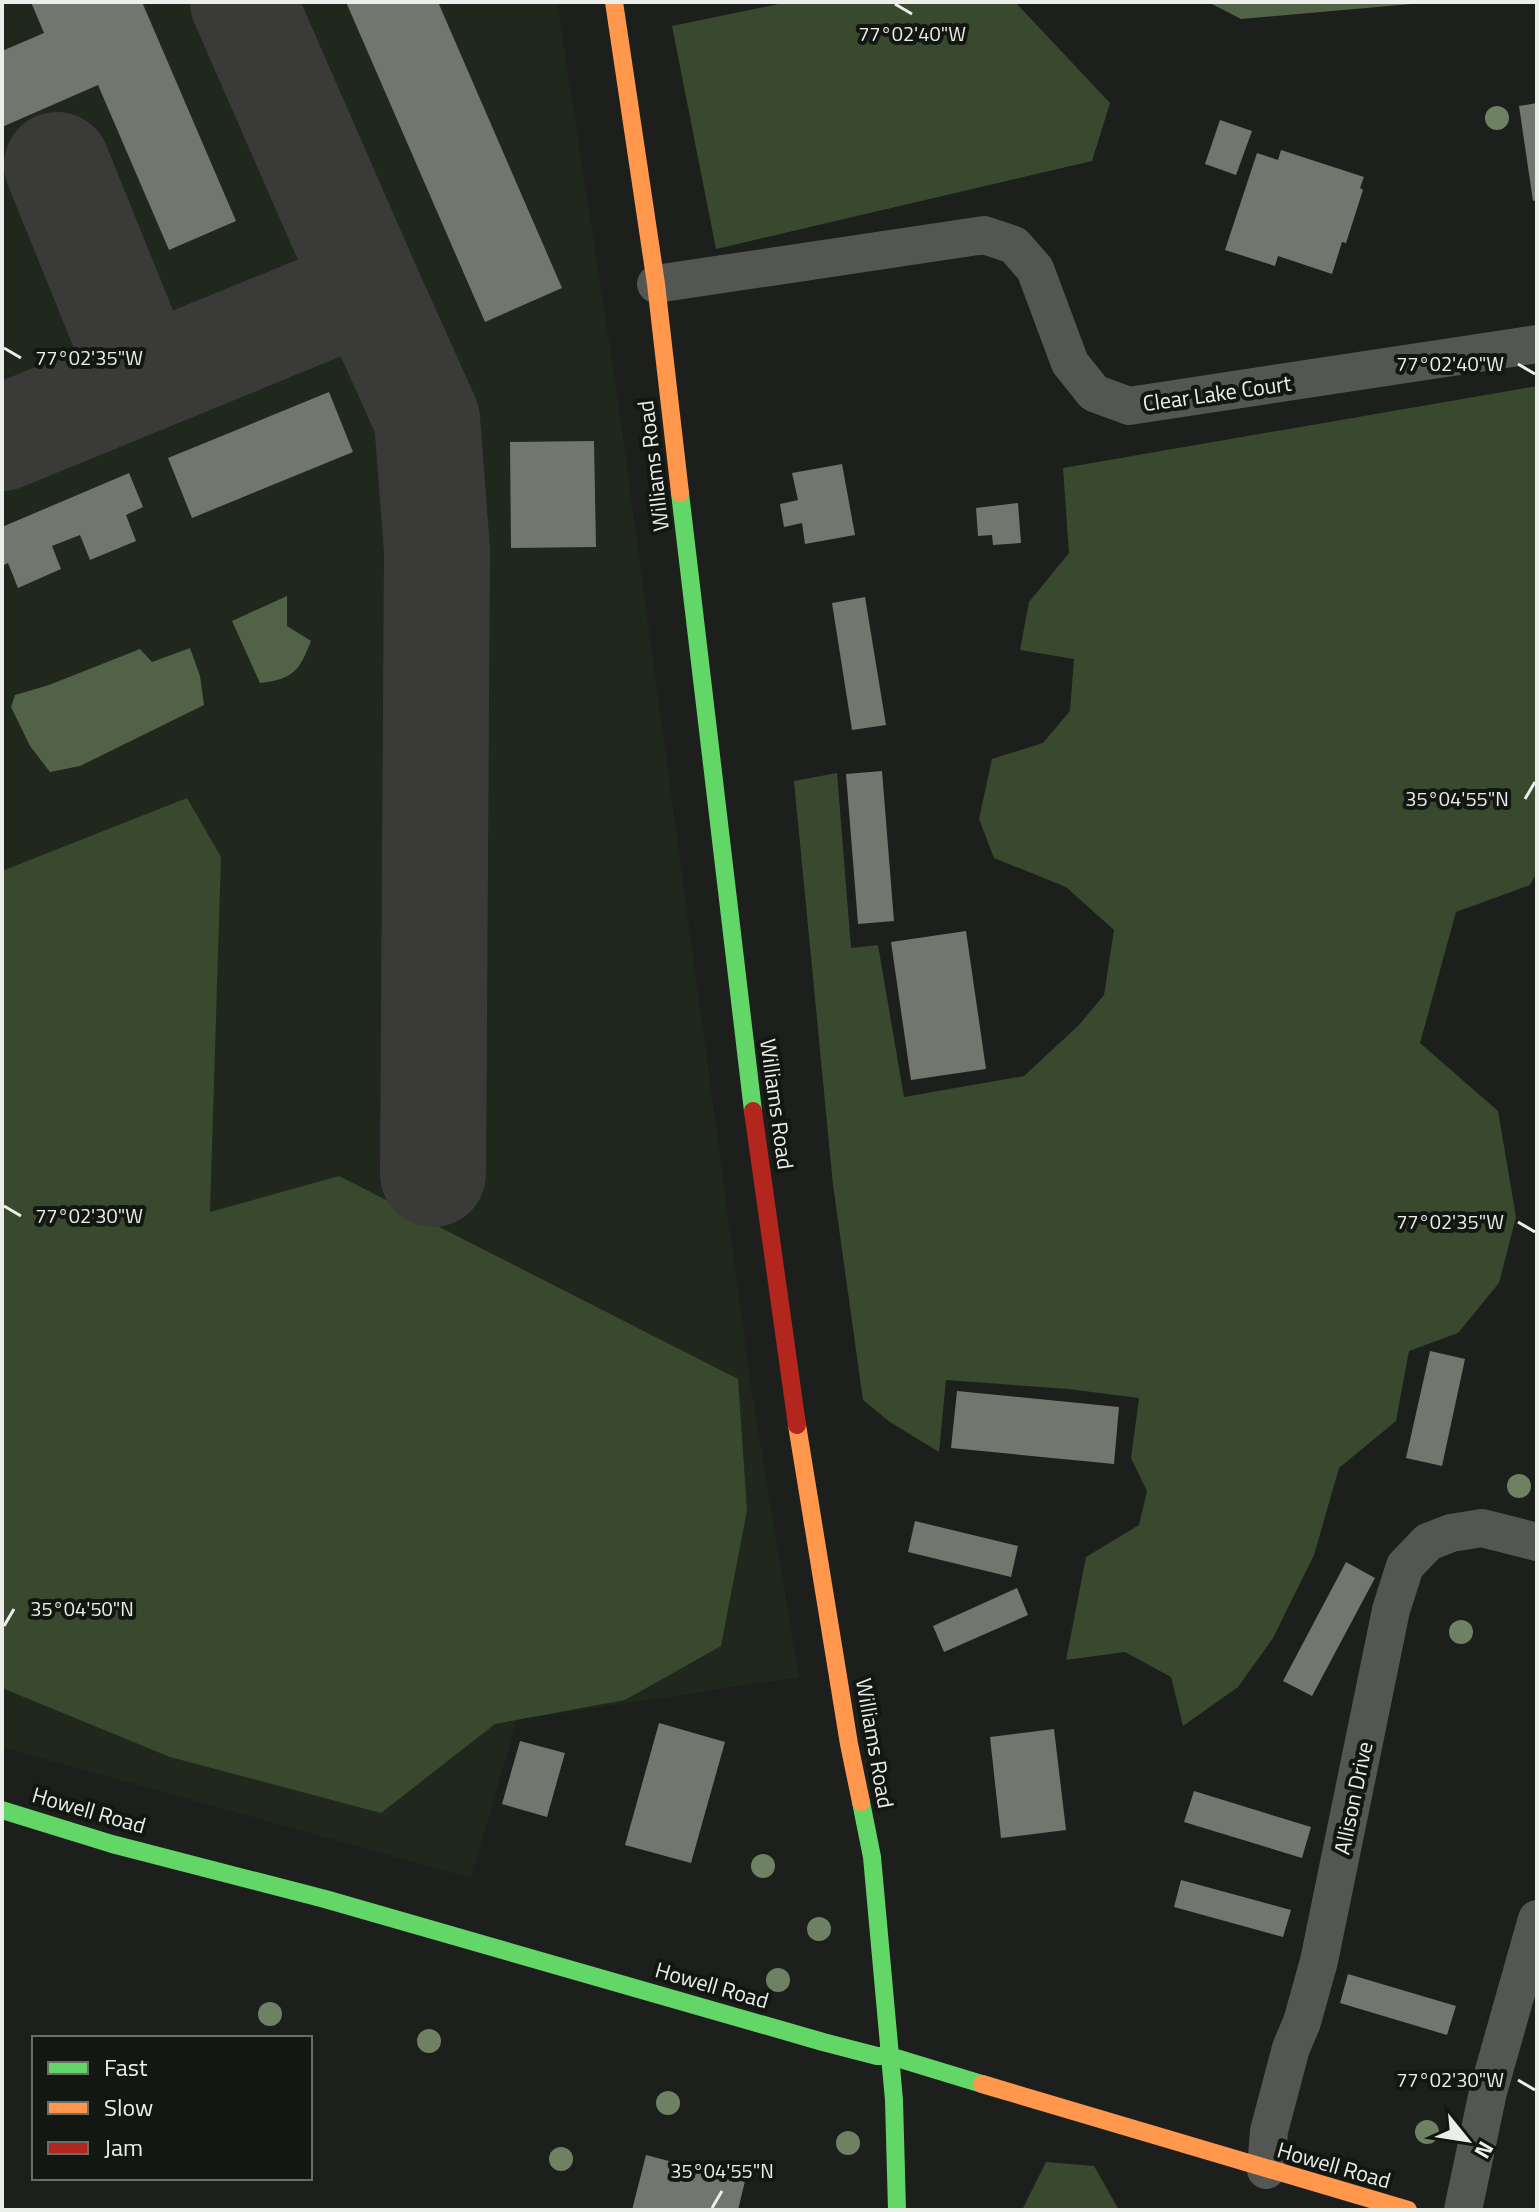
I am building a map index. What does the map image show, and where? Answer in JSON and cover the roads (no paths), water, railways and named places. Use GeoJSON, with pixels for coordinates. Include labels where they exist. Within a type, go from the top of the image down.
{"type":"FeatureCollection","features":[{"type":"Feature","properties":{"kind":"street","name":"Williams Road"},"geometry":{"type":"LineString","coordinates":[[614,2],[656,284],[754,1123],[807,1492],[849,1744],[872,1857],[890,2056],[897,2210]]}},
{"type":"Feature","properties":{"kind":"street","name":"Clear Lake Court"},"geometry":{"type":"LineString","coordinates":[[656,284],[984,235],[1014,245],[1035,269],[1070,363],[1094,393],[1129,406],[1537,344]]}},
{"type":"Feature","properties":{"kind":"street","name":"Allison Drive"},"geometry":{"type":"LineString","coordinates":[[1266,2170],[1269,2131],[1319,1961],[1391,1610],[1405,1566],[1428,1542],[1451,1533],[1482,1528],[1537,1542]]}},
{"type":"Feature","properties":{"kind":"street","name":"Howell Road"},"geometry":{"type":"LineString","coordinates":[[2,1810],[112,1844],[325,1899],[823,2042],[877,2056],[890,2056],[1408,2210]]}},
{"type":"Feature","properties":{"kind":"street"},"geometry":{"type":"LineString","coordinates":[[1463,2210],[1488,2092],[1537,1919]]}}]}
